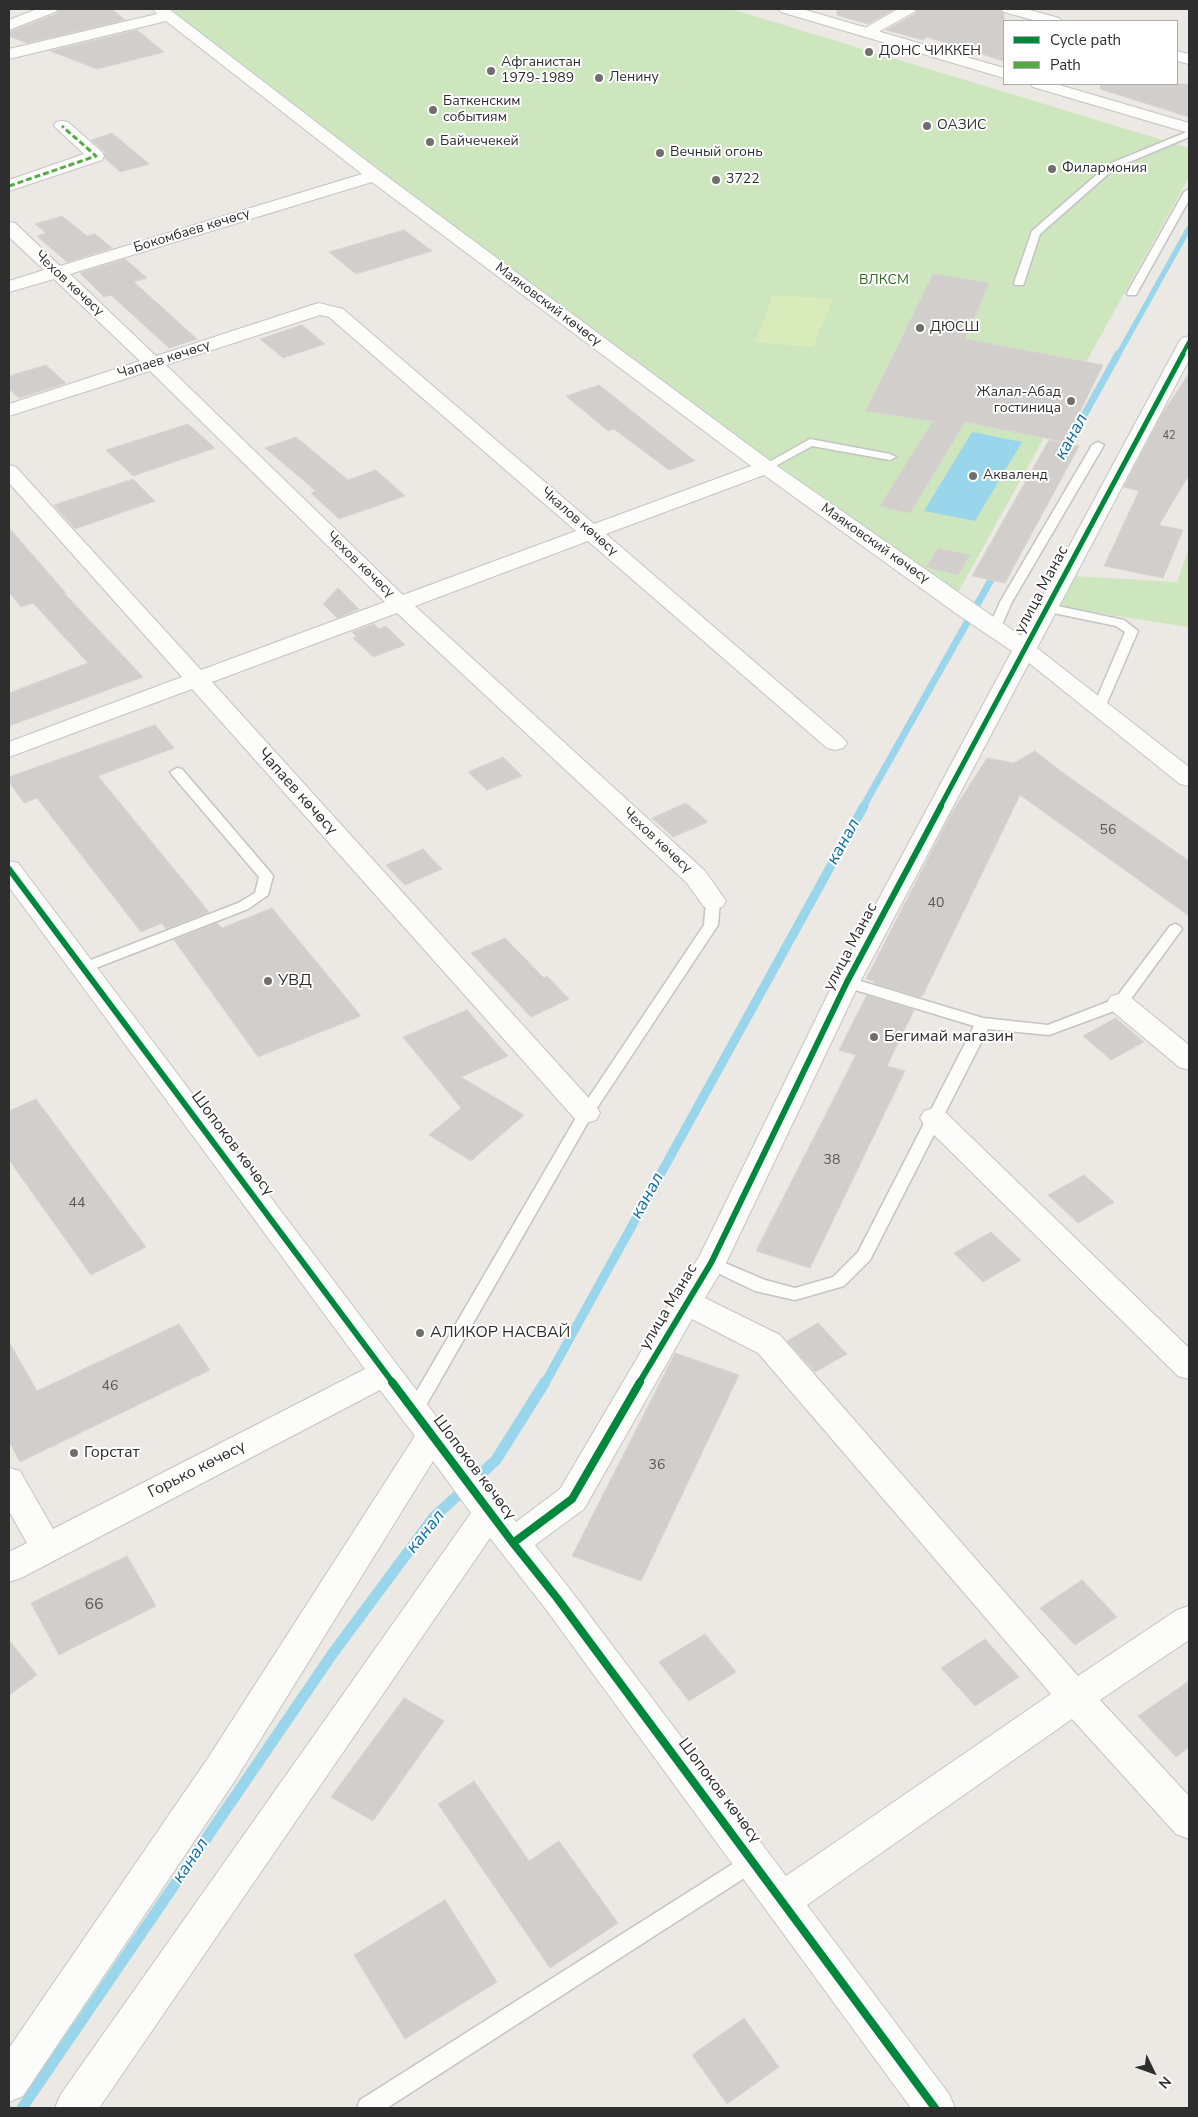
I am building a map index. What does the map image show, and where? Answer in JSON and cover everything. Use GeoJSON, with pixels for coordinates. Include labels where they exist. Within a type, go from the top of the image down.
{"type":"FeatureCollection","features":[{"type":"Feature","properties":{"kind":"street"},"geometry":{"type":"LineString","coordinates":[[9,25],[50,9]]}},
{"type":"Feature","properties":{"kind":"street"},"geometry":{"type":"LineString","coordinates":[[786,9],[1003,73]]}},
{"type":"Feature","properties":{"kind":"street"},"geometry":{"type":"LineString","coordinates":[[868,32],[909,9]]}},
{"type":"Feature","properties":{"kind":"street"},"geometry":{"type":"LineString","coordinates":[[1009,9],[1050,20]]}},
{"type":"Feature","properties":{"kind":"street"},"geometry":{"type":"LineString","coordinates":[[9,54],[164,12]]}},
{"type":"Feature","properties":{"kind":"street","name":"Маяковский көчөсү"},"geometry":{"type":"LineString","coordinates":[[164,12],[375,176],[766,467],[1026,650]]}},
{"type":"Feature","properties":{"kind":"street"},"geometry":{"type":"LineString","coordinates":[[1042,85],[1189,128]]}},
{"type":"Feature","properties":{"kind":"street"},"geometry":{"type":"LineString","coordinates":[[9,186],[96,156],[62,126]]}},
{"type":"Feature","properties":{"kind":"street","name":"Бокомбаев көчөсү"},"geometry":{"type":"LineString","coordinates":[[9,288],[375,176]]}},
{"type":"Feature","properties":{"kind":"street","name":"Чехов көчөсү"},"geometry":{"type":"LineString","coordinates":[[9,228],[154,364],[399,603],[696,877],[713,901]]}},
{"type":"Feature","properties":{"kind":"street","name":"Чапаев көчөсү"},"geometry":{"type":"LineString","coordinates":[[9,410],[319,309]]}},
{"type":"Feature","properties":{"kind":"street","name":"Чкалов көчөсү"},"geometry":{"type":"LineString","coordinates":[[319,309],[336,313],[835,743]]}},
{"type":"Feature","properties":{"kind":"street","name":"улица Манас"},"geometry":{"type":"LineString","coordinates":[[513,1543],[572,1499],[686,1302],[712,1263],[847,982],[1189,342]]}},
{"type":"Feature","properties":{"kind":"street"},"geometry":{"type":"LineString","coordinates":[[9,750],[766,467]]}},
{"type":"Feature","properties":{"kind":"street","name":"Чапаев көчөсү"},"geometry":{"type":"LineString","coordinates":[[9,471],[586,1113]]}},
{"type":"Feature","properties":{"kind":"street"},"geometry":{"type":"LineString","coordinates":[[1026,650],[1189,779]]}},
{"type":"Feature","properties":{"kind":"street","name":"Шопоков көчөсү"},"geometry":{"type":"LineString","coordinates":[[9,870],[455,1466],[557,1598],[754,1861],[935,2108]]}},
{"type":"Feature","properties":{"kind":"street"},"geometry":{"type":"LineString","coordinates":[[1120,1003],[1189,1060]]}},
{"type":"Feature","properties":{"kind":"street"},"geometry":{"type":"LineString","coordinates":[[934,1118],[1189,1367]]}},
{"type":"Feature","properties":{"kind":"street"},"geometry":{"type":"LineString","coordinates":[[686,1302],[769,1344],[1075,1697],[1189,1822]]}},
{"type":"Feature","properties":{"kind":"street","name":"Горько көчөсү"},"geometry":{"type":"LineString","coordinates":[[9,1568],[386,1372]]}},
{"type":"Feature","properties":{"kind":"street"},"geometry":{"type":"LineString","coordinates":[[9,2082],[221,1770],[423,1423]]}},
{"type":"Feature","properties":{"kind":"street"},"geometry":{"type":"LineString","coordinates":[[9,1481],[47,1548]]}},
{"type":"Feature","properties":{"kind":"street"},"geometry":{"type":"LineString","coordinates":[[75,2108],[489,1510]]}},
{"type":"Feature","properties":{"kind":"street"},"geometry":{"type":"LineString","coordinates":[[783,1900],[1075,1697],[1189,1621]]}},
{"type":"Feature","properties":{"kind":"lane"},"geometry":{"type":"LineString","coordinates":[[1019,283],[1035,233],[1112,166],[1189,134]]}},
{"type":"Feature","properties":{"kind":"lane"},"geometry":{"type":"LineString","coordinates":[[1132,293],[1189,192]]}},
{"type":"Feature","properties":{"kind":"lane"},"geometry":{"type":"LineString","coordinates":[[766,467],[810,442],[890,457]]}},
{"type":"Feature","properties":{"kind":"lane"},"geometry":{"type":"LineString","coordinates":[[992,627],[1098,445]]}},
{"type":"Feature","properties":{"kind":"lane"},"geometry":{"type":"LineString","coordinates":[[1048,608],[1120,623],[1132,631],[1099,707]]}},
{"type":"Feature","properties":{"kind":"lane"},"geometry":{"type":"LineString","coordinates":[[83,968],[243,906],[261,895],[266,876],[177,772]]}},
{"type":"Feature","properties":{"kind":"lane"},"geometry":{"type":"LineString","coordinates":[[423,1423],[586,1113],[711,925],[713,901]]}},
{"type":"Feature","properties":{"kind":"lane"},"geometry":{"type":"LineString","coordinates":[[847,982],[983,1023],[1049,1030],[1120,1003],[1175,929]]}},
{"type":"Feature","properties":{"kind":"lane"},"geometry":{"type":"LineString","coordinates":[[712,1263],[761,1286],[795,1294],[838,1282],[864,1256],[983,1023]]}},
{"type":"Feature","properties":{"kind":"lane"},"geometry":{"type":"LineString","coordinates":[[368,2108],[754,1861]]}},
{"type":"Feature","properties":{"kind":"green space","name":"ВЛКСМ"},"geometry":{"type":"Polygon","coordinates":[[[169,9],[731,9],[1189,148],[1189,177],[956,596],[722,431],[169,9]]]}},
{"type":"Feature","properties":{"kind":"green space"},"geometry":{"type":"Polygon","coordinates":[[[773,295],[833,299],[813,347],[755,342],[773,295]]]}},
{"type":"Feature","properties":{"kind":"green space"},"geometry":{"type":"Polygon","coordinates":[[[1189,548],[1189,627],[1059,607],[1074,576],[1177,582],[1189,548]]]}},
{"type":"Feature","properties":{"kind":"water","name":"Акваленд"},"geometry":{"type":"Polygon","coordinates":[[[972,432],[1022,442],[975,521],[924,511],[972,432]]]}},
{"type":"Feature","properties":{"kind":"building"},"geometry":{"type":"Polygon","coordinates":[[[60,9],[112,9],[125,20],[27,43],[9,36],[9,32],[56,14],[60,9]]]}},
{"type":"Feature","properties":{"kind":"building"},"geometry":{"type":"Polygon","coordinates":[[[837,9],[895,9],[868,24],[837,15],[837,9]]]}},
{"type":"Feature","properties":{"kind":"building"},"geometry":{"type":"Polygon","coordinates":[[[919,9],[999,9],[1004,14],[1003,61],[927,37],[923,40],[886,30],[915,14],[919,9]]]}},
{"type":"Feature","properties":{"kind":"building"},"geometry":{"type":"Polygon","coordinates":[[[137,30],[164,52],[97,69],[50,51],[137,30]]]}},
{"type":"Feature","properties":{"kind":"building"},"geometry":{"type":"Polygon","coordinates":[[[1189,84],[1189,117],[1100,89],[1101,85],[1189,84]]]}},
{"type":"Feature","properties":{"kind":"building"},"geometry":{"type":"Polygon","coordinates":[[[112,133],[149,164],[120,172],[105,158],[104,151],[91,140],[112,133]]]}},
{"type":"Feature","properties":{"kind":"building"},"geometry":{"type":"Polygon","coordinates":[[[62,216],[87,236],[95,234],[112,248],[67,262],[37,236],[46,233],[35,224],[62,216]]]}},
{"type":"Feature","properties":{"kind":"building"},"geometry":{"type":"Polygon","coordinates":[[[404,230],[432,251],[356,274],[329,252],[404,230]]]}},
{"type":"Feature","properties":{"kind":"building"},"geometry":{"type":"Polygon","coordinates":[[[125,259],[147,278],[134,282],[197,339],[169,348],[111,295],[104,297],[80,273],[125,259]]]}},
{"type":"Feature","properties":{"kind":"building"},"geometry":{"type":"Polygon","coordinates":[[[933,274],[989,283],[965,339],[1103,365],[1065,442],[965,422],[910,513],[880,506],[933,421],[866,411],[933,274]]]}},
{"type":"Feature","properties":{"kind":"building"},"geometry":{"type":"Polygon","coordinates":[[[302,325],[325,344],[283,358],[260,339],[302,325]]]}},
{"type":"Feature","properties":{"kind":"building"},"geometry":{"type":"Polygon","coordinates":[[[46,365],[66,383],[19,398],[9,389],[9,376],[46,365]]]}},
{"type":"Feature","properties":{"kind":"building"},"geometry":{"type":"Polygon","coordinates":[[[1189,373],[1189,475],[1159,525],[1183,530],[1163,578],[1104,566],[1139,491],[1124,487],[1161,416],[1189,373]]]}},
{"type":"Feature","properties":{"kind":"building"},"geometry":{"type":"Polygon","coordinates":[[[599,385],[695,461],[669,470],[614,429],[608,431],[566,396],[599,385]]]}},
{"type":"Feature","properties":{"kind":"building"},"geometry":{"type":"Polygon","coordinates":[[[188,424],[215,448],[133,476],[106,450],[188,424]]]}},
{"type":"Feature","properties":{"kind":"building"},"geometry":{"type":"Polygon","coordinates":[[[296,437],[348,480],[376,470],[405,496],[339,519],[311,493],[316,491],[265,448],[296,437]]]}},
{"type":"Feature","properties":{"kind":"building"},"geometry":{"type":"Polygon","coordinates":[[[1049,440],[1079,446],[1005,583],[972,576],[1049,440]]]}},
{"type":"Feature","properties":{"kind":"building"},"geometry":{"type":"Polygon","coordinates":[[[133,479],[155,501],[75,529],[54,505],[133,479]]]}},
{"type":"Feature","properties":{"kind":"building"},"geometry":{"type":"Polygon","coordinates":[[[9,528],[66,593],[64,593],[143,677],[9,726],[9,693],[88,663],[33,603],[21,607],[9,592],[9,528]]]}},
{"type":"Feature","properties":{"kind":"building"},"geometry":{"type":"Polygon","coordinates":[[[938,548],[970,555],[958,575],[926,567],[938,548]]]}},
{"type":"Feature","properties":{"kind":"building"},"geometry":{"type":"Polygon","coordinates":[[[338,588],[359,609],[337,618],[323,604],[338,588]]]}},
{"type":"Feature","properties":{"kind":"building"},"geometry":{"type":"Polygon","coordinates":[[[374,624],[379,629],[386,626],[405,645],[373,657],[353,638],[357,637],[352,632],[374,624]]]}},
{"type":"Feature","properties":{"kind":"building"},"geometry":{"type":"Polygon","coordinates":[[[155,725],[174,748],[98,776],[209,912],[166,929],[162,923],[141,932],[37,798],[24,803],[9,782],[9,777],[155,725]]]}},
{"type":"Feature","properties":{"kind":"building"},"geometry":{"type":"Polygon","coordinates":[[[1035,751],[1066,775],[1189,861],[1189,916],[1020,795],[923,995],[920,997],[873,983],[874,981],[866,979],[951,814],[987,758],[1014,763],[1035,751]]]}},
{"type":"Feature","properties":{"kind":"building"},"geometry":{"type":"Polygon","coordinates":[[[503,757],[522,776],[487,790],[468,772],[503,757]]]}},
{"type":"Feature","properties":{"kind":"building"},"geometry":{"type":"Polygon","coordinates":[[[686,803],[708,822],[673,837],[652,818],[686,803]]]}},
{"type":"Feature","properties":{"kind":"building"},"geometry":{"type":"Polygon","coordinates":[[[423,849],[442,869],[405,885],[386,865],[423,849]]]}},
{"type":"Feature","properties":{"kind":"building","name":"УВД"},"geometry":{"type":"Polygon","coordinates":[[[272,908],[361,1016],[258,1057],[174,940],[217,923],[222,928],[272,908]]]}},
{"type":"Feature","properties":{"kind":"building"},"geometry":{"type":"Polygon","coordinates":[[[505,938],[544,978],[547,976],[569,999],[531,1017],[471,953],[505,938]]]}},
{"type":"Feature","properties":{"kind":"building"},"geometry":{"type":"Polygon","coordinates":[[[867,995],[914,1010],[887,1066],[905,1071],[810,1268],[756,1251],[856,1055],[839,1050],[867,995]]]}},
{"type":"Feature","properties":{"kind":"building"},"geometry":{"type":"Polygon","coordinates":[[[467,1010],[508,1056],[461,1077],[524,1115],[471,1161],[429,1135],[461,1108],[403,1037],[467,1010]]]}},
{"type":"Feature","properties":{"kind":"building"},"geometry":{"type":"Polygon","coordinates":[[[1116,1018],[1144,1042],[1111,1060],[1083,1036],[1116,1018]]]}},
{"type":"Feature","properties":{"kind":"building"},"geometry":{"type":"Polygon","coordinates":[[[36,1099],[146,1247],[91,1275],[9,1160],[9,1111],[36,1099]]]}},
{"type":"Feature","properties":{"kind":"building"},"geometry":{"type":"Polygon","coordinates":[[[1084,1175],[1114,1202],[1078,1223],[1048,1195],[1084,1175]]]}},
{"type":"Feature","properties":{"kind":"building"},"geometry":{"type":"Polygon","coordinates":[[[991,1232],[1021,1260],[983,1282],[954,1253],[991,1232]]]}},
{"type":"Feature","properties":{"kind":"building"},"geometry":{"type":"Polygon","coordinates":[[[818,1323],[847,1354],[815,1372],[787,1341],[818,1323]]]}},
{"type":"Feature","properties":{"kind":"building"},"geometry":{"type":"Polygon","coordinates":[[[179,1324],[210,1370],[20,1462],[9,1441],[9,1342],[37,1391],[179,1324]]]}},
{"type":"Feature","properties":{"kind":"building"},"geometry":{"type":"Polygon","coordinates":[[[675,1353],[739,1375],[641,1581],[572,1556],[675,1353]]]}},
{"type":"Feature","properties":{"kind":"building"},"geometry":{"type":"Polygon","coordinates":[[[127,1556],[156,1606],[59,1655],[31,1603],[127,1556]]]}},
{"type":"Feature","properties":{"kind":"building"},"geometry":{"type":"Polygon","coordinates":[[[1082,1580],[1117,1617],[1075,1645],[1040,1608],[1082,1580]]]}},
{"type":"Feature","properties":{"kind":"building"},"geometry":{"type":"Polygon","coordinates":[[[705,1634],[736,1672],[689,1701],[659,1662],[705,1634]]]}},
{"type":"Feature","properties":{"kind":"building"},"geometry":{"type":"Polygon","coordinates":[[[985,1639],[1019,1677],[975,1706],[941,1668],[985,1639]]]}},
{"type":"Feature","properties":{"kind":"building"},"geometry":{"type":"Polygon","coordinates":[[[9,1640],[37,1675],[9,1695],[9,1640]]]}},
{"type":"Feature","properties":{"kind":"building"},"geometry":{"type":"Polygon","coordinates":[[[1189,1681],[1189,1747],[1176,1757],[1138,1716],[1189,1681]]]}},
{"type":"Feature","properties":{"kind":"building"},"geometry":{"type":"Polygon","coordinates":[[[404,1698],[444,1721],[373,1821],[331,1797],[404,1698]]]}},
{"type":"Feature","properties":{"kind":"building"},"geometry":{"type":"Polygon","coordinates":[[[474,1781],[529,1861],[559,1841],[618,1923],[550,1968],[438,1804],[474,1781]]]}},
{"type":"Feature","properties":{"kind":"building"},"geometry":{"type":"Polygon","coordinates":[[[445,1900],[497,1982],[405,2039],[354,1955],[445,1900]]]}},
{"type":"Feature","properties":{"kind":"building"},"geometry":{"type":"Polygon","coordinates":[[[744,2018],[779,2067],[727,2104],[692,2055],[744,2018]]]}},
{"type":"Feature","properties":{"kind":"waterway","name":"канал"},"geometry":{"type":"LineString","coordinates":[[1118,355],[1189,228]]}},
{"type":"Feature","properties":{"kind":"waterway","name":"канал"},"geometry":{"type":"LineString","coordinates":[[1063,453],[1118,354]]}},
{"type":"Feature","properties":{"kind":"waterway","name":"канал"},"geometry":{"type":"LineString","coordinates":[[863,807],[996,571]]}},
{"type":"Feature","properties":{"kind":"waterway","name":"канал"},"geometry":{"type":"LineString","coordinates":[[545,1383],[864,806]]}},
{"type":"Feature","properties":{"kind":"waterway","name":"канал"},"geometry":{"type":"LineString","coordinates":[[22,2108],[333,1653],[434,1517],[496,1460],[545,1382]]}},
{"type":"Feature","properties":{"kind":"marked path"},"geometry":{"type":"LineString","coordinates":[[9,186],[96,156],[62,126]]}},
{"type":"Feature","properties":{"kind":"cycle path"},"geometry":{"type":"LineString","coordinates":[[513,1543],[572,1499],[686,1302],[711,1263],[847,982],[1189,342]]}},
{"type":"Feature","properties":{"kind":"cycle path"},"geometry":{"type":"LineString","coordinates":[[9,869],[455,1466],[557,1598],[935,2108]]}},
{"type":"Feature","properties":{"kind":"place","name":"ДОНС ЧИККЕН"},"geometry":{"type":"Point","coordinates":[869,52]}},
{"type":"Feature","properties":{"kind":"place","name":"Афганистан 1979-1989"},"geometry":{"type":"Point","coordinates":[491,71]}},
{"type":"Feature","properties":{"kind":"place","name":"Ленину"},"geometry":{"type":"Point","coordinates":[599,78]}},
{"type":"Feature","properties":{"kind":"place","name":"Баткенским событиям"},"geometry":{"type":"Point","coordinates":[433,110]}},
{"type":"Feature","properties":{"kind":"place","name":"ОАЗИС"},"geometry":{"type":"Point","coordinates":[927,126]}},
{"type":"Feature","properties":{"kind":"place","name":"Байчечекей"},"geometry":{"type":"Point","coordinates":[430,142]}},
{"type":"Feature","properties":{"kind":"place","name":"Вечный огонь"},"geometry":{"type":"Point","coordinates":[660,153]}},
{"type":"Feature","properties":{"kind":"place","name":"Филармония"},"geometry":{"type":"Point","coordinates":[1052,169]}},
{"type":"Feature","properties":{"kind":"place","name":"3722"},"geometry":{"type":"Point","coordinates":[716,180]}},
{"type":"Feature","properties":{"kind":"place","name":"ДЮСШ"},"geometry":{"type":"Point","coordinates":[920,328]}},
{"type":"Feature","properties":{"kind":"place","name":"Жалал-Абад гостиница"},"geometry":{"type":"Point","coordinates":[1071,401]}},
{"type":"Feature","properties":{"kind":"place","name":"Акваленд"},"geometry":{"type":"Point","coordinates":[973,476]}},
{"type":"Feature","properties":{"kind":"place","name":"УВД"},"geometry":{"type":"Point","coordinates":[268,981]}},
{"type":"Feature","properties":{"kind":"place","name":"Бегимай магазин"},"geometry":{"type":"Point","coordinates":[874,1037]}},
{"type":"Feature","properties":{"kind":"place","name":"АЛИКОР НАСВАЙ"},"geometry":{"type":"Point","coordinates":[420,1333]}},
{"type":"Feature","properties":{"kind":"place","name":"Горстат"},"geometry":{"type":"Point","coordinates":[74,1453]}}]}
